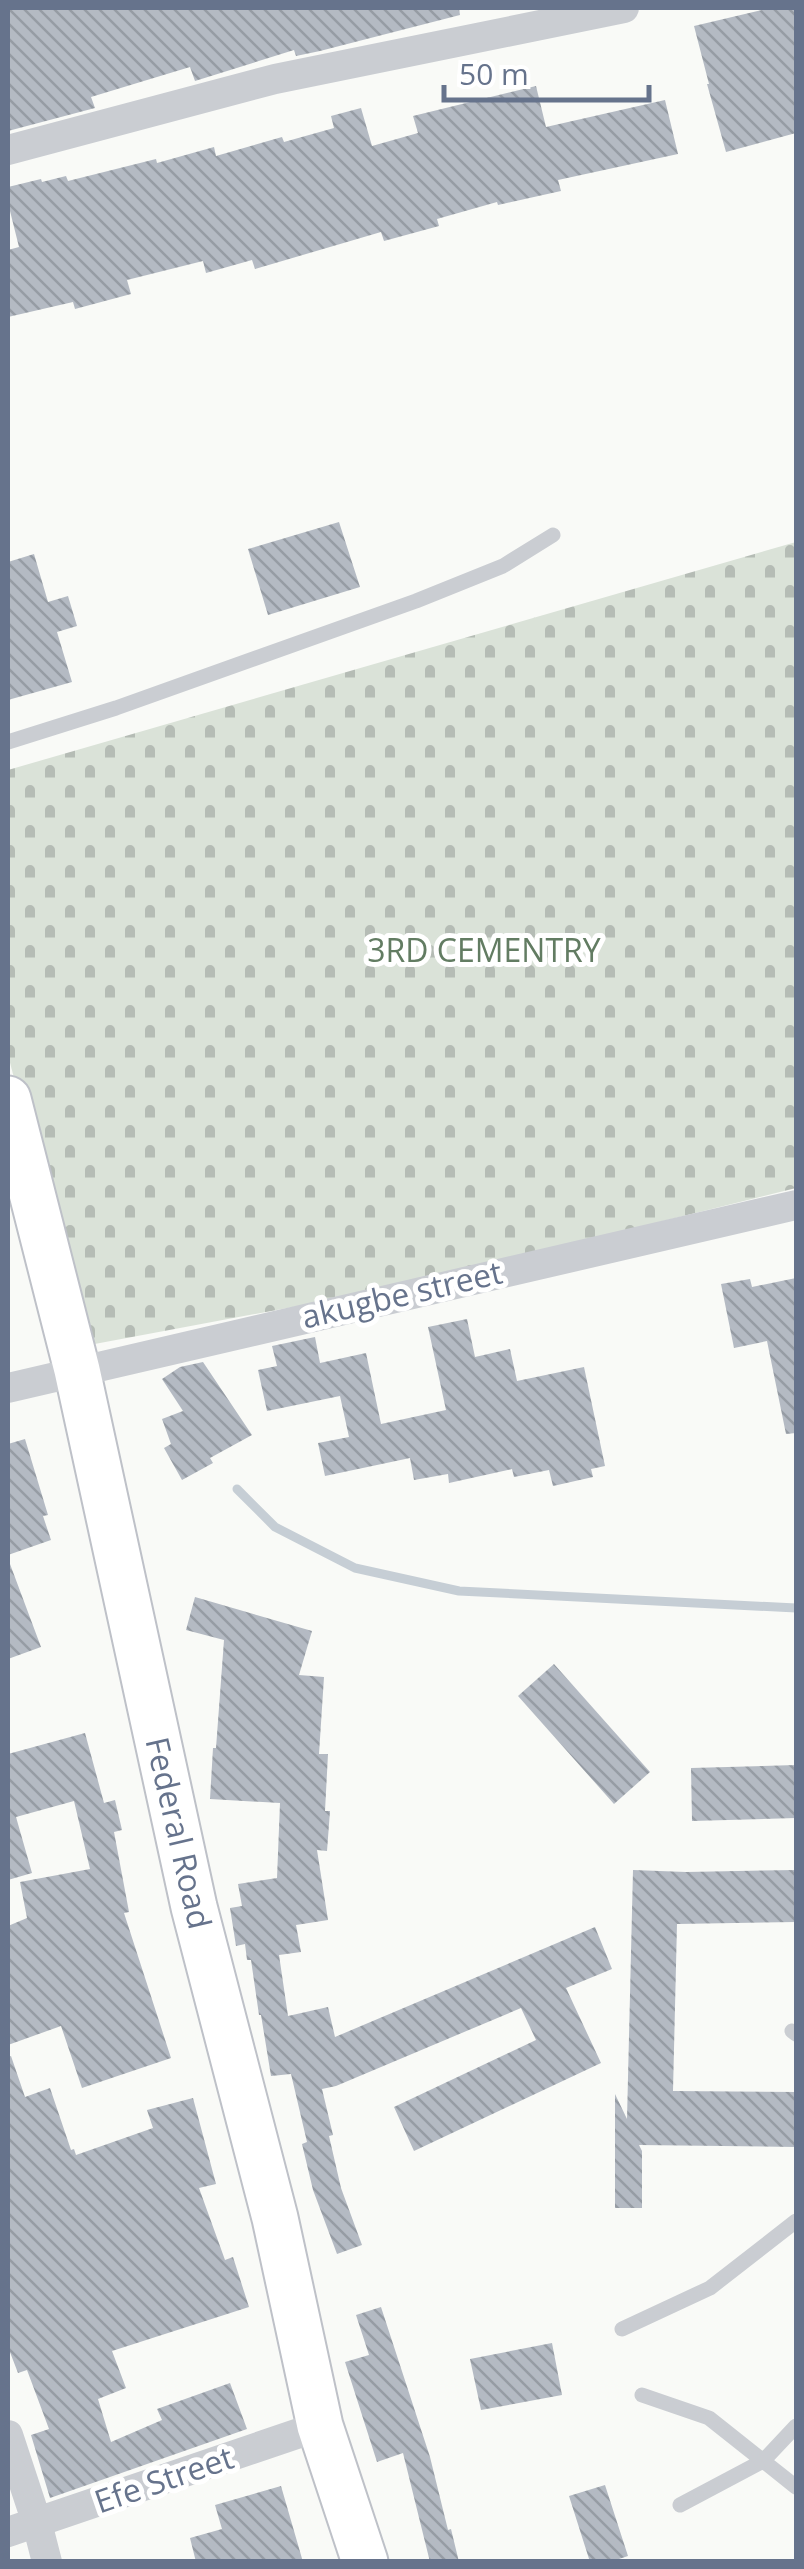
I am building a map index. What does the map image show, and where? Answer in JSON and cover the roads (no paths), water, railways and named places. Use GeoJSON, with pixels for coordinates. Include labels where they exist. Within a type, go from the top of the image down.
{"type":"FeatureCollection","features":[{"type":"Feature","properties":{"kind":"street"},"geometry":{"type":"LineString","coordinates":[[8,150],[276,79],[624,8]]}},
{"type":"Feature","properties":{"kind":"street","name":"Federal Road"},"geometry":{"type":"LineString","coordinates":[[8,1099],[77,1370],[194,1906],[275,2218],[320,2426],[365,2562]]}},
{"type":"Feature","properties":{"kind":"street","name":"akugbe street"},"geometry":{"type":"LineString","coordinates":[[8,1388],[796,1204]]}},
{"type":"Feature","properties":{"kind":"street","name":"Efe Street"},"geometry":{"type":"LineString","coordinates":[[22,2527],[320,2426]]}},
{"type":"Feature","properties":{"kind":"street"},"geometry":{"type":"LineString","coordinates":[[8,2435],[22,2527],[47,2562]]}},
{"type":"Feature","properties":{"kind":"lane"},"geometry":{"type":"LineString","coordinates":[[8,742],[116,708],[416,601],[503,566],[554,535]]}},
{"type":"Feature","properties":{"kind":"lane"},"geometry":{"type":"LineString","coordinates":[[622,2328],[710,2288],[796,2221]]}},
{"type":"Feature","properties":{"kind":"lane"},"geometry":{"type":"LineString","coordinates":[[642,2395],[710,2418],[796,2488]]}},
{"type":"Feature","properties":{"kind":"lane"},"geometry":{"type":"LineString","coordinates":[[680,2505],[763,2461],[796,2426]]}},
{"type":"Feature","properties":{"kind":"waterway"},"geometry":{"type":"LineString","coordinates":[[237,1489],[275,1527],[355,1568],[459,1591],[796,1608]]}},
{"type":"Feature","properties":{"kind":"park label","name":"3RD CEMENTRY"},"geometry":{"type":"Point","coordinates":[484,951]}}]}
